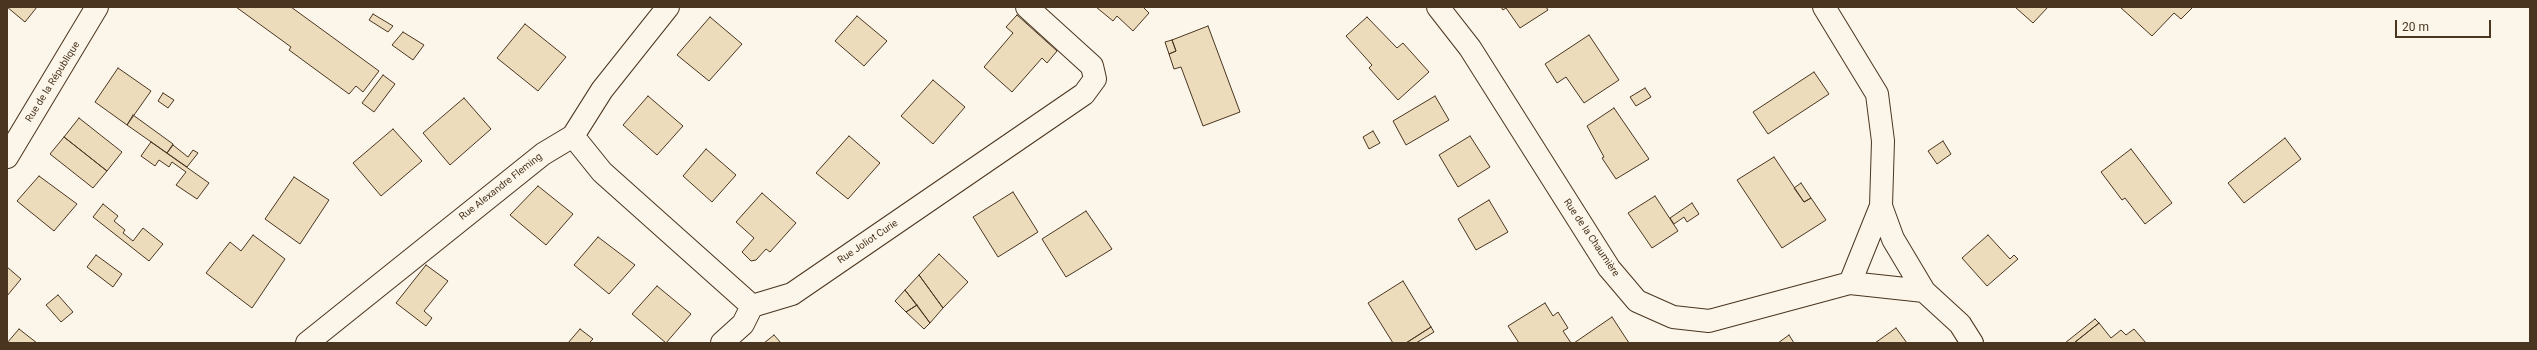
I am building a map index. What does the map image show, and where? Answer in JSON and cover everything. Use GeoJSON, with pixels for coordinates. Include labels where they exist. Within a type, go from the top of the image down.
{"type":"FeatureCollection","features":[{"type":"Feature","properties":{"kind":"street","name":"Rue de la République"},"geometry":{"type":"LineString","coordinates":[[7,157],[97,7]]}},
{"type":"Feature","properties":{"kind":"street","name":"Rue Alexandre Fleming"},"geometry":{"type":"LineString","coordinates":[[307,343],[543,154],[573,136],[602,90],[668,7]]}},
{"type":"Feature","properties":{"kind":"street","name":"Rue Joliot Curie"},"geometry":{"type":"LineString","coordinates":[[752,306],[792,294],[1084,94],[1096,79],[1092,66],[1027,7]]}},
{"type":"Feature","properties":{"kind":"street","name":"Rue de la Chaumière"},"geometry":{"type":"LineString","coordinates":[[1438,7],[1470,48],[1609,268],[1637,301],[1673,317],[1709,320],[1850,284],[1924,291]]}},
{"type":"Feature","properties":{"kind":"street"},"geometry":{"type":"LineString","coordinates":[[1824,7],[1877,94],[1883,141],[1881,206],[1850,284]]}},
{"type":"Feature","properties":{"kind":"street"},"geometry":{"type":"LineString","coordinates":[[573,136],[602,172],[752,306],[743,324],[722,343]]}},
{"type":"Feature","properties":{"kind":"street"},"geometry":{"type":"LineString","coordinates":[[1881,206],[1893,239],[1924,291],[1960,324],[1972,343]]}},
{"type":"Feature","properties":{"kind":"building"},"geometry":{"type":"Polygon","coordinates":[[[7,7],[37,7],[25,22],[7,7]]]}},
{"type":"Feature","properties":{"kind":"building"},"geometry":{"type":"Polygon","coordinates":[[[236,7],[291,7],[379,71],[363,92],[356,86],[349,94],[289,50],[291,47],[236,7]]]}},
{"type":"Feature","properties":{"kind":"building"},"geometry":{"type":"Polygon","coordinates":[[[1096,7],[1143,7],[1149,13],[1133,31],[1117,16],[1113,21],[1096,7]]]}},
{"type":"Feature","properties":{"kind":"building"},"geometry":{"type":"Polygon","coordinates":[[[1501,7],[1546,7],[1548,10],[1520,28],[1506,8],[1503,10],[1501,7]]]}},
{"type":"Feature","properties":{"kind":"building"},"geometry":{"type":"Polygon","coordinates":[[[2015,7],[2048,7],[2033,23],[2015,7]]]}},
{"type":"Feature","properties":{"kind":"building"},"geometry":{"type":"Polygon","coordinates":[[[2120,7],[2193,7],[2181,19],[2174,13],[2152,36],[2120,7]]]}},
{"type":"Feature","properties":{"kind":"building"},"geometry":{"type":"Polygon","coordinates":[[[373,14],[393,26],[388,32],[369,20],[373,14]]]}},
{"type":"Feature","properties":{"kind":"building"},"geometry":{"type":"Polygon","coordinates":[[[1017,15],[1057,51],[1047,63],[1042,58],[1012,92],[984,67],[1013,33],[1006,27],[1017,15]]]}},
{"type":"Feature","properties":{"kind":"building"},"geometry":{"type":"Polygon","coordinates":[[[857,16],[887,41],[864,66],[835,41],[857,16]]]}},
{"type":"Feature","properties":{"kind":"building"},"geometry":{"type":"Polygon","coordinates":[[[710,17],[742,44],[709,81],[677,55],[710,17]]]}},
{"type":"Feature","properties":{"kind":"building"},"geometry":{"type":"Polygon","coordinates":[[[1367,17],[1397,48],[1403,43],[1429,72],[1398,100],[1369,68],[1372,65],[1346,36],[1367,17]]]}},
{"type":"Feature","properties":{"kind":"building"},"geometry":{"type":"Polygon","coordinates":[[[525,24],[566,57],[538,91],[497,58],[525,24]]]}},
{"type":"Feature","properties":{"kind":"building"},"geometry":{"type":"Polygon","coordinates":[[[1208,26],[1240,112],[1203,126],[1181,67],[1174,69],[1169,54],[1176,51],[1172,40],[1208,26]]]}},
{"type":"Feature","properties":{"kind":"building"},"geometry":{"type":"Polygon","coordinates":[[[403,32],[424,45],[413,60],[392,45],[403,32]]]}},
{"type":"Feature","properties":{"kind":"building"},"geometry":{"type":"Polygon","coordinates":[[[1589,35],[1619,80],[1584,103],[1566,77],[1557,83],[1545,64],[1589,35]]]}},
{"type":"Feature","properties":{"kind":"building"},"geometry":{"type":"Polygon","coordinates":[[[1172,40],[1176,51],[1169,54],[1165,42],[1172,40]]]}},
{"type":"Feature","properties":{"kind":"building"},"geometry":{"type":"Polygon","coordinates":[[[118,68],[151,91],[127,125],[95,102],[118,68]]]}},
{"type":"Feature","properties":{"kind":"building"},"geometry":{"type":"Polygon","coordinates":[[[1814,72],[1829,94],[1768,134],[1753,112],[1814,72]]]}},
{"type":"Feature","properties":{"kind":"building"},"geometry":{"type":"Polygon","coordinates":[[[383,75],[395,84],[374,112],[362,103],[383,75]]]}},
{"type":"Feature","properties":{"kind":"building"},"geometry":{"type":"Polygon","coordinates":[[[933,80],[965,107],[933,144],[901,116],[933,80]]]}},
{"type":"Feature","properties":{"kind":"building"},"geometry":{"type":"Polygon","coordinates":[[[1645,88],[1651,97],[1636,106],[1630,97],[1645,88]]]}},
{"type":"Feature","properties":{"kind":"building"},"geometry":{"type":"Polygon","coordinates":[[[163,93],[174,100],[168,108],[158,101],[163,93]]]}},
{"type":"Feature","properties":{"kind":"building"},"geometry":{"type":"Polygon","coordinates":[[[648,96],[683,126],[657,155],[623,125],[648,96]]]}},
{"type":"Feature","properties":{"kind":"building"},"geometry":{"type":"Polygon","coordinates":[[[1435,96],[1449,120],[1406,145],[1393,121],[1435,96]]]}},
{"type":"Feature","properties":{"kind":"building"},"geometry":{"type":"Polygon","coordinates":[[[464,98],[491,129],[450,165],[423,133],[464,98]]]}},
{"type":"Feature","properties":{"kind":"building"},"geometry":{"type":"Polygon","coordinates":[[[1614,108],[1649,159],[1616,179],[1602,158],[1604,157],[1587,126],[1614,108]]]}},
{"type":"Feature","properties":{"kind":"building"},"geometry":{"type":"Polygon","coordinates":[[[133,115],[173,144],[167,153],[127,125],[133,115]]]}},
{"type":"Feature","properties":{"kind":"building"},"geometry":{"type":"Polygon","coordinates":[[[79,118],[122,152],[107,171],[64,137],[79,118]]]}},
{"type":"Feature","properties":{"kind":"building"},"geometry":{"type":"Polygon","coordinates":[[[393,129],[422,161],[381,196],[353,163],[393,129]]]}},
{"type":"Feature","properties":{"kind":"building"},"geometry":{"type":"Polygon","coordinates":[[[1373,131],[1380,143],[1369,149],[1363,137],[1373,131]]]}},
{"type":"Feature","properties":{"kind":"building"},"geometry":{"type":"Polygon","coordinates":[[[849,136],[880,163],[848,199],[816,173],[849,136]]]}},
{"type":"Feature","properties":{"kind":"building"},"geometry":{"type":"Polygon","coordinates":[[[1470,136],[1490,167],[1458,187],[1439,155],[1470,136]]]}},
{"type":"Feature","properties":{"kind":"building"},"geometry":{"type":"Polygon","coordinates":[[[64,137],[107,171],[93,188],[50,154],[64,137]]]}},
{"type":"Feature","properties":{"kind":"building"},"geometry":{"type":"Polygon","coordinates":[[[2285,138],[2301,159],[2244,203],[2228,183],[2285,138]]]}},
{"type":"Feature","properties":{"kind":"building"},"geometry":{"type":"Polygon","coordinates":[[[1943,141],[1951,154],[1937,164],[1928,151],[1943,141]]]}},
{"type":"Feature","properties":{"kind":"building"},"geometry":{"type":"Polygon","coordinates":[[[151,142],[209,183],[197,199],[176,185],[186,172],[172,162],[169,167],[159,160],[155,166],[141,156],[151,142]]]}},
{"type":"Feature","properties":{"kind":"building"},"geometry":{"type":"Polygon","coordinates":[[[173,145],[188,157],[193,150],[198,153],[187,167],[167,153],[173,145]]]}},
{"type":"Feature","properties":{"kind":"building"},"geometry":{"type":"Polygon","coordinates":[[[706,149],[736,175],[712,202],[683,176],[706,149]]]}},
{"type":"Feature","properties":{"kind":"building"},"geometry":{"type":"Polygon","coordinates":[[[2131,149],[2172,203],[2145,224],[2125,198],[2122,200],[2101,172],[2131,149]]]}},
{"type":"Feature","properties":{"kind":"building"},"geometry":{"type":"Polygon","coordinates":[[[1774,157],[1804,202],[1811,198],[1826,220],[1782,248],[1737,180],[1774,157]]]}},
{"type":"Feature","properties":{"kind":"building"},"geometry":{"type":"Polygon","coordinates":[[[39,176],[77,204],[54,231],[17,201],[39,176]]]}},
{"type":"Feature","properties":{"kind":"building"},"geometry":{"type":"Polygon","coordinates":[[[294,177],[329,200],[300,244],[265,219],[294,177]]]}},
{"type":"Feature","properties":{"kind":"building"},"geometry":{"type":"Polygon","coordinates":[[[1801,183],[1811,198],[1804,202],[1794,188],[1801,183]]]}},
{"type":"Feature","properties":{"kind":"building"},"geometry":{"type":"Polygon","coordinates":[[[538,186],[573,214],[546,245],[510,215],[538,186]]]}},
{"type":"Feature","properties":{"kind":"building"},"geometry":{"type":"Polygon","coordinates":[[[1013,192],[1038,232],[998,257],[973,217],[1013,192]]]}},
{"type":"Feature","properties":{"kind":"building"},"geometry":{"type":"Polygon","coordinates":[[[762,193],[796,223],[770,252],[766,249],[756,260],[751,261],[742,252],[754,238],[736,222],[762,193]]]}},
{"type":"Feature","properties":{"kind":"building"},"geometry":{"type":"Polygon","coordinates":[[[1655,196],[1678,231],[1652,248],[1628,213],[1655,196]]]}},
{"type":"Feature","properties":{"kind":"building"},"geometry":{"type":"Polygon","coordinates":[[[1489,200],[1508,232],[1476,250],[1458,219],[1489,200]]]}},
{"type":"Feature","properties":{"kind":"building"},"geometry":{"type":"Polygon","coordinates":[[[1692,203],[1699,214],[1687,222],[1684,217],[1674,224],[1670,218],[1692,203]]]}},
{"type":"Feature","properties":{"kind":"building"},"geometry":{"type":"Polygon","coordinates":[[[103,204],[118,216],[114,221],[125,230],[123,233],[133,241],[143,228],[163,244],[149,261],[93,217],[103,204]]]}},
{"type":"Feature","properties":{"kind":"building"},"geometry":{"type":"Polygon","coordinates":[[[1086,211],[1112,249],[1066,277],[1042,239],[1086,211]]]}},
{"type":"Feature","properties":{"kind":"building"},"geometry":{"type":"Polygon","coordinates":[[[253,235],[285,259],[252,308],[206,273],[230,242],[241,251],[253,235]]]}},
{"type":"Feature","properties":{"kind":"building"},"geometry":{"type":"Polygon","coordinates":[[[1988,235],[2010,259],[2014,255],[2018,259],[1987,286],[1962,258],[1988,235]]]}},
{"type":"Feature","properties":{"kind":"building"},"geometry":{"type":"Polygon","coordinates":[[[598,237],[635,265],[609,294],[574,265],[598,237]]]}},
{"type":"Feature","properties":{"kind":"building"},"geometry":{"type":"Polygon","coordinates":[[[939,254],[968,282],[943,308],[919,275],[939,254]]]}},
{"type":"Feature","properties":{"kind":"building"},"geometry":{"type":"Polygon","coordinates":[[[96,255],[122,274],[113,287],[87,267],[96,255]]]}},
{"type":"Feature","properties":{"kind":"building"},"geometry":{"type":"Polygon","coordinates":[[[426,265],[448,281],[424,311],[432,318],[426,326],[396,303],[426,265]]]}},
{"type":"Feature","properties":{"kind":"building"},"geometry":{"type":"Polygon","coordinates":[[[7,267],[21,279],[7,296],[7,267]]]}},
{"type":"Feature","properties":{"kind":"building"},"geometry":{"type":"Polygon","coordinates":[[[919,275],[943,308],[930,323],[905,290],[919,275]]]}},
{"type":"Feature","properties":{"kind":"building"},"geometry":{"type":"Polygon","coordinates":[[[1403,281],[1431,327],[1406,343],[1393,343],[1368,303],[1403,281]]]}},
{"type":"Feature","properties":{"kind":"building"},"geometry":{"type":"Polygon","coordinates":[[[657,286],[691,314],[666,343],[632,314],[657,286]]]}},
{"type":"Feature","properties":{"kind":"building"},"geometry":{"type":"Polygon","coordinates":[[[905,290],[917,305],[906,312],[895,301],[905,290]]]}},
{"type":"Feature","properties":{"kind":"building"},"geometry":{"type":"Polygon","coordinates":[[[58,295],[73,312],[61,322],[46,305],[58,295]]]}},
{"type":"Feature","properties":{"kind":"building"},"geometry":{"type":"Polygon","coordinates":[[[1545,303],[1553,316],[1558,312],[1568,328],[1563,331],[1571,343],[1519,343],[1508,326],[1545,303]]]}},
{"type":"Feature","properties":{"kind":"building"},"geometry":{"type":"Polygon","coordinates":[[[917,305],[930,323],[924,329],[906,312],[917,305]]]}},
{"type":"Feature","properties":{"kind":"building"},"geometry":{"type":"Polygon","coordinates":[[[1612,317],[1629,343],[1574,343],[1612,317]]]}},
{"type":"Feature","properties":{"kind":"building"},"geometry":{"type":"Polygon","coordinates":[[[2095,319],[2099,323],[2074,343],[2065,343],[2095,319]]]}},
{"type":"Feature","properties":{"kind":"building"},"geometry":{"type":"Polygon","coordinates":[[[2099,323],[2111,338],[2121,330],[2126,335],[2134,329],[2146,343],[2074,343],[2099,323]]]}},
{"type":"Feature","properties":{"kind":"building"},"geometry":{"type":"Polygon","coordinates":[[[1431,327],[1434,332],[1416,343],[1406,343],[1431,327]]]}},
{"type":"Feature","properties":{"kind":"building"},"geometry":{"type":"Polygon","coordinates":[[[1896,328],[1907,343],[1875,343],[1896,328]]]}},
{"type":"Feature","properties":{"kind":"building"},"geometry":{"type":"Polygon","coordinates":[[[19,329],[37,343],[7,343],[19,329]]]}},
{"type":"Feature","properties":{"kind":"building"},"geometry":{"type":"Polygon","coordinates":[[[580,329],[593,339],[589,343],[568,343],[580,329]]]}},
{"type":"Feature","properties":{"kind":"building"},"geometry":{"type":"Polygon","coordinates":[[[774,335],[781,343],[764,343],[774,335]]]}},
{"type":"Feature","properties":{"kind":"building"},"geometry":{"type":"Polygon","coordinates":[[[1789,335],[1794,343],[1778,343],[1789,335]]]}}]}
